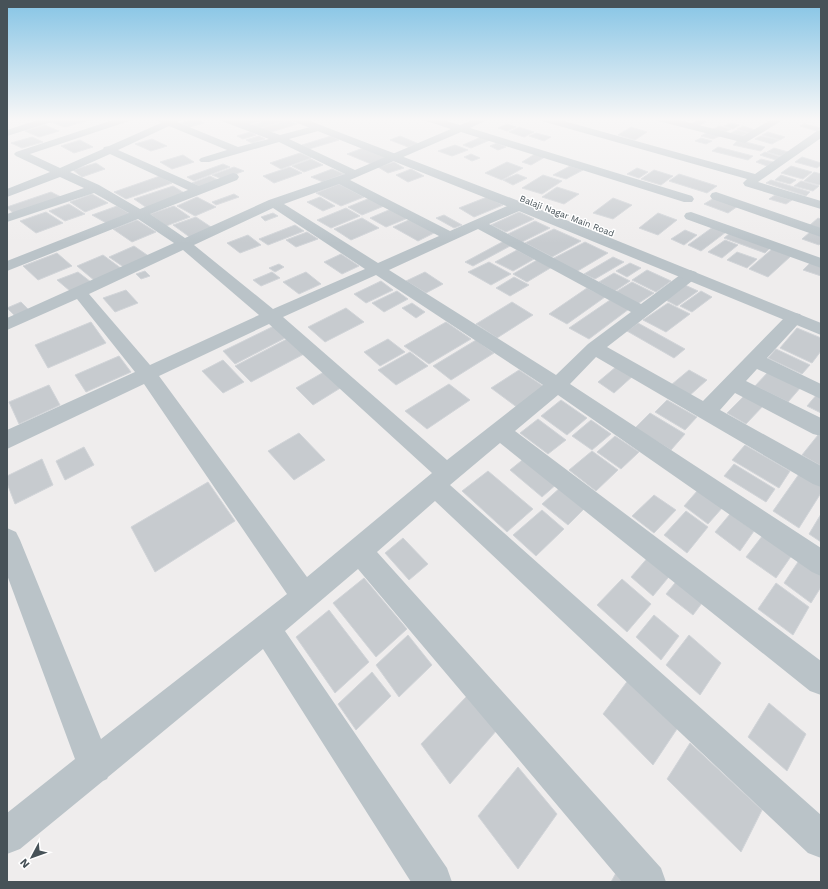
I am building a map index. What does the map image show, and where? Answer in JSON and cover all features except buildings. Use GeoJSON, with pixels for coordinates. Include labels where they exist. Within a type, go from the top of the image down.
{"type":"FeatureCollection","features":[{"type":"Feature","properties":{"kind":"street"},"geometry":{"type":"LineString","coordinates":[[28,159],[96,188],[140,214],[184,244],[272,316],[441,479],[821,840]]}},
{"type":"Feature","properties":{"kind":"street"},"geometry":{"type":"LineString","coordinates":[[7,193],[61,172],[87,159]]}},
{"type":"Feature","properties":{"kind":"street"},"geometry":{"type":"LineString","coordinates":[[131,159],[199,191]]}},
{"type":"Feature","properties":{"kind":"street"},"geometry":{"type":"LineString","coordinates":[[323,159],[355,174]]}},
{"type":"Feature","properties":{"kind":"street"},"geometry":{"type":"LineString","coordinates":[[7,325],[274,204],[389,159]]}},
{"type":"Feature","properties":{"kind":"street"},"geometry":{"type":"LineString","coordinates":[[410,159],[519,206],[690,275],[800,314],[821,329]]}},
{"type":"Feature","properties":{"kind":"street","name":"Balaji Nagar Main Road"},"geometry":{"type":"LineString","coordinates":[[411,159],[800,314]]}},
{"type":"Feature","properties":{"kind":"street"},"geometry":{"type":"LineString","coordinates":[[560,159],[688,199]]}},
{"type":"Feature","properties":{"kind":"street"},"geometry":{"type":"LineString","coordinates":[[690,159],[757,178]]}},
{"type":"Feature","properties":{"kind":"street"},"geometry":{"type":"LineString","coordinates":[[783,159],[749,183],[821,205]]}},
{"type":"Feature","properties":{"kind":"street"},"geometry":{"type":"LineString","coordinates":[[7,266],[233,178]]}},
{"type":"Feature","properties":{"kind":"street"},"geometry":{"type":"LineString","coordinates":[[339,179],[449,236]]}},
{"type":"Feature","properties":{"kind":"street"},"geometry":{"type":"LineString","coordinates":[[7,218],[96,188]]}},
{"type":"Feature","properties":{"kind":"street"},"geometry":{"type":"LineString","coordinates":[[806,200],[816,192]]}},
{"type":"Feature","properties":{"kind":"street"},"geometry":{"type":"LineString","coordinates":[[716,196],[821,233]]}},
{"type":"Feature","properties":{"kind":"street"},"geometry":{"type":"LineString","coordinates":[[274,204],[557,386],[821,563]]}},
{"type":"Feature","properties":{"kind":"street"},"geometry":{"type":"LineString","coordinates":[[7,440],[272,316],[519,206]]}},
{"type":"Feature","properties":{"kind":"street"},"geometry":{"type":"LineString","coordinates":[[691,216],[821,263]]}},
{"type":"Feature","properties":{"kind":"street"},"geometry":{"type":"LineString","coordinates":[[478,224],[642,311]]}},
{"type":"Feature","properties":{"kind":"street"},"geometry":{"type":"LineString","coordinates":[[7,836],[95,767],[304,597],[441,479],[557,386],[594,348],[690,275]]}},
{"type":"Feature","properties":{"kind":"street"},"geometry":{"type":"LineString","coordinates":[[79,292],[148,375],[304,597]]}},
{"type":"Feature","properties":{"kind":"street"},"geometry":{"type":"LineString","coordinates":[[705,412],[800,314]]}},
{"type":"Feature","properties":{"kind":"street"},"geometry":{"type":"LineString","coordinates":[[594,348],[821,477]]}},
{"type":"Feature","properties":{"kind":"street"},"geometry":{"type":"LineString","coordinates":[[755,360],[821,392]]}},
{"type":"Feature","properties":{"kind":"street"},"geometry":{"type":"LineString","coordinates":[[733,382],[821,428]]}},
{"type":"Feature","properties":{"kind":"street"},"geometry":{"type":"LineString","coordinates":[[500,431],[821,680]]}},
{"type":"Feature","properties":{"kind":"street"},"geometry":{"type":"LineString","coordinates":[[7,540],[95,767]]}},
{"type":"Feature","properties":{"kind":"street"},"geometry":{"type":"LineString","coordinates":[[358,550],[647,882]]}},
{"type":"Feature","properties":{"kind":"street"},"geometry":{"type":"LineString","coordinates":[[266,628],[433,882]]}}]}
